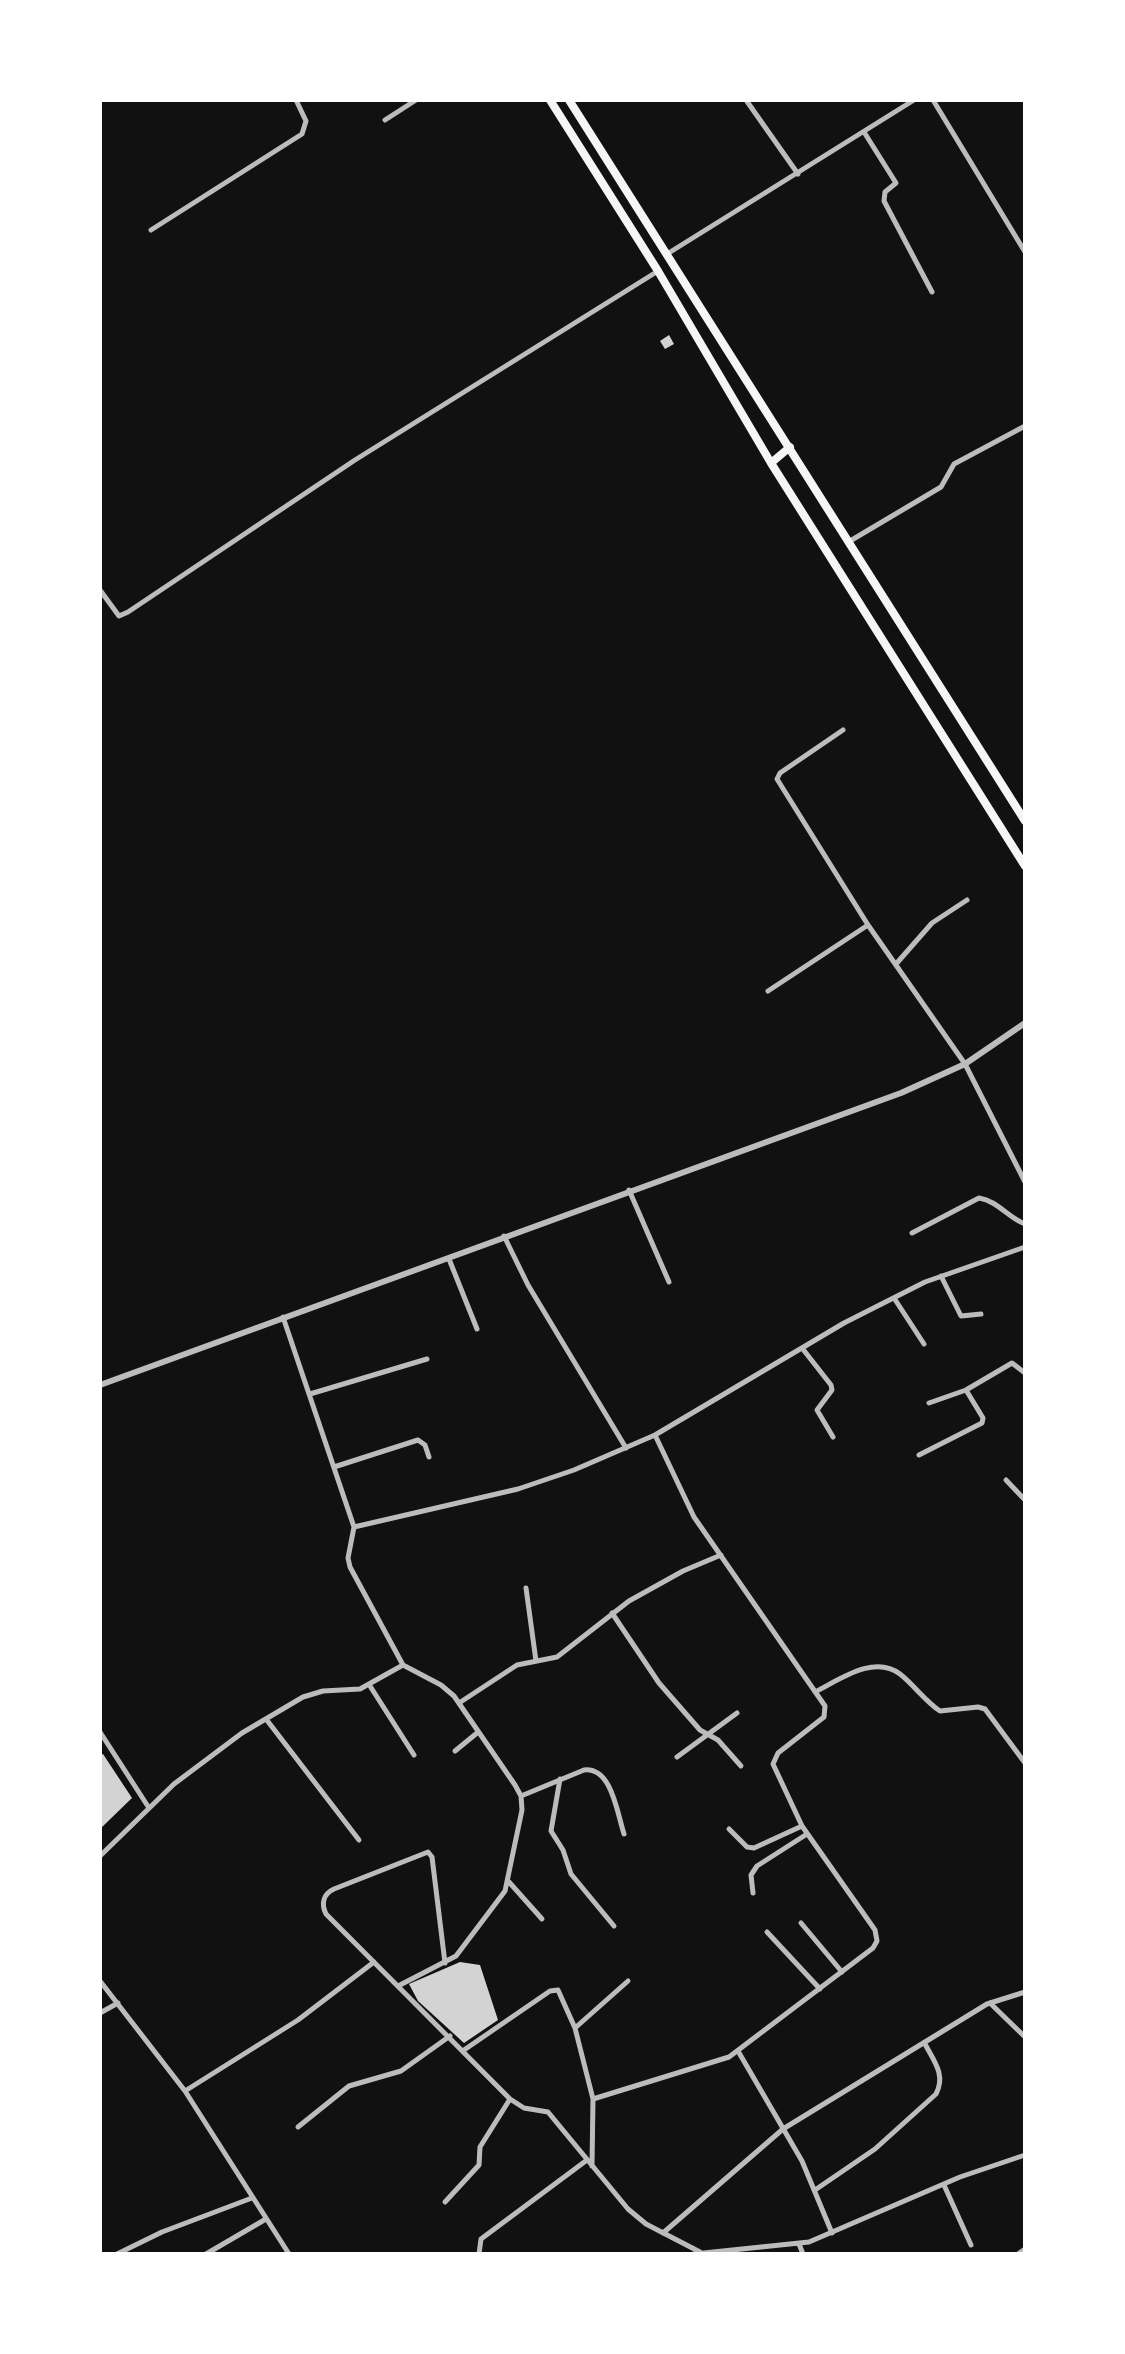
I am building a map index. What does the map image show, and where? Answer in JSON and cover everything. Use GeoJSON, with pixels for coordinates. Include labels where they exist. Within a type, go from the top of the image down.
{"type":"FeatureCollection","features":[{"type":"Feature","properties":{"kind":"highway"},"geometry":{"type":"LineString","coordinates":[[550,100],[658,271],[771,463],[1025,866]]}},
{"type":"Feature","properties":{"kind":"highway"},"geometry":{"type":"LineString","coordinates":[[569,100],[1025,821]]}},
{"type":"Feature","properties":{"kind":"highway"},"geometry":{"type":"LineString","coordinates":[[771,463],[790,447]]}},
{"type":"Feature","properties":{"kind":"street"},"geometry":{"type":"LineString","coordinates":[[151,230],[302,134],[306,121],[296,100]]}},
{"type":"Feature","properties":{"kind":"street"},"geometry":{"type":"LineString","coordinates":[[385,120],[416,100]]}},
{"type":"Feature","properties":{"kind":"street"},"geometry":{"type":"LineString","coordinates":[[746,100],[798,174]]}},
{"type":"Feature","properties":{"kind":"street"},"geometry":{"type":"LineString","coordinates":[[667,254],[914,100]]}},
{"type":"Feature","properties":{"kind":"street"},"geometry":{"type":"LineString","coordinates":[[933,100],[1025,252]]}},
{"type":"Feature","properties":{"kind":"street"},"geometry":{"type":"LineString","coordinates":[[864,132],[896,183],[885,192],[884,201],[932,292]]}},
{"type":"Feature","properties":{"kind":"street"},"geometry":{"type":"LineString","coordinates":[[100,590],[120,615],[128,612],[355,460],[658,271]]}},
{"type":"Feature","properties":{"kind":"street"},"geometry":{"type":"LineString","coordinates":[[850,541],[941,487],[954,464],[1025,426]]}},
{"type":"Feature","properties":{"kind":"street"},"geometry":{"type":"LineString","coordinates":[[843,730],[780,773],[777,779],[868,925],[965,1064],[1025,1182]]}},
{"type":"Feature","properties":{"kind":"street"},"geometry":{"type":"LineString","coordinates":[[896,964],[932,923],[967,900]]}},
{"type":"Feature","properties":{"kind":"street"},"geometry":{"type":"LineString","coordinates":[[768,991],[868,925]]}},
{"type":"Feature","properties":{"kind":"street"},"geometry":{"type":"LineString","coordinates":[[100,1385],[901,1093],[965,1064],[1025,1023]]}},
{"type":"Feature","properties":{"kind":"street"},"geometry":{"type":"LineString","coordinates":[[629,1190],[669,1282]]}},
{"type":"Feature","properties":{"kind":"street"},"geometry":{"type":"LineString","coordinates":[[912,1233],[979,1198],[989,1200],[1014,1220],[1025,1224]]}},
{"type":"Feature","properties":{"kind":"street"},"geometry":{"type":"LineString","coordinates":[[504,1236],[528,1285],[626,1448]]}},
{"type":"Feature","properties":{"kind":"street"},"geometry":{"type":"LineString","coordinates":[[354,1527],[517,1489],[574,1470],[655,1435],[894,1297],[941,1276],[1025,1247]]}},
{"type":"Feature","properties":{"kind":"street"},"geometry":{"type":"LineString","coordinates":[[449,1259],[477,1329]]}},
{"type":"Feature","properties":{"kind":"street"},"geometry":{"type":"LineString","coordinates":[[941,1276],[961,1316],[981,1314]]}},
{"type":"Feature","properties":{"kind":"street"},"geometry":{"type":"LineString","coordinates":[[894,1297],[923,1344]]}},
{"type":"Feature","properties":{"kind":"street"},"geometry":{"type":"LineString","coordinates":[[283,1317],[354,1527],[348,1563],[403,1665],[441,1685],[459,1703],[521,1796],[522,1810],[509,1882],[502,1896],[459,1952],[400,1985]]}},
{"type":"Feature","properties":{"kind":"street"},"geometry":{"type":"LineString","coordinates":[[802,1348],[831,1385],[832,1390],[817,1410],[833,1437]]}},
{"type":"Feature","properties":{"kind":"street"},"geometry":{"type":"LineString","coordinates":[[310,1394],[427,1359]]}},
{"type":"Feature","properties":{"kind":"street"},"geometry":{"type":"LineString","coordinates":[[929,1404],[966,1390],[1012,1363],[1025,1373]]}},
{"type":"Feature","properties":{"kind":"street"},"geometry":{"type":"LineString","coordinates":[[919,1455],[982,1423],[983,1419],[966,1390]]}},
{"type":"Feature","properties":{"kind":"street"},"geometry":{"type":"LineString","coordinates":[[593,2099],[691,2070],[738,2051],[873,1948],[878,1937],[802,1826],[774,1768],[773,1760],[824,1717],[826,1709],[687,1506],[655,1435]]}},
{"type":"Feature","properties":{"kind":"street"},"geometry":{"type":"LineString","coordinates":[[334,1467],[418,1440],[425,1445],[429,1457]]}},
{"type":"Feature","properties":{"kind":"street"},"geometry":{"type":"LineString","coordinates":[[1006,1480],[1025,1500]]}},
{"type":"Feature","properties":{"kind":"street"},"geometry":{"type":"LineString","coordinates":[[459,1703],[511,1668],[557,1657],[612,1613],[665,1580],[721,1555]]}},
{"type":"Feature","properties":{"kind":"street"},"geometry":{"type":"LineString","coordinates":[[526,1588],[536,1661]]}},
{"type":"Feature","properties":{"kind":"street"},"geometry":{"type":"LineString","coordinates":[[612,1613],[659,1683],[741,1766]]}},
{"type":"Feature","properties":{"kind":"street"},"geometry":{"type":"LineString","coordinates":[[100,1856],[203,1760],[267,1719],[314,1693],[370,1686],[403,1665]]}},
{"type":"Feature","properties":{"kind":"street"},"geometry":{"type":"LineString","coordinates":[[815,1692],[871,1666],[886,1667],[898,1672],[940,1711],[978,1707],[985,1709],[1025,1763]]}},
{"type":"Feature","properties":{"kind":"street"},"geometry":{"type":"LineString","coordinates":[[370,1686],[414,1755]]}},
{"type":"Feature","properties":{"kind":"street"},"geometry":{"type":"LineString","coordinates":[[677,1757],[737,1713]]}},
{"type":"Feature","properties":{"kind":"street"},"geometry":{"type":"LineString","coordinates":[[267,1719],[359,1840]]}},
{"type":"Feature","properties":{"kind":"street"},"geometry":{"type":"LineString","coordinates":[[100,1732],[149,1808]]}},
{"type":"Feature","properties":{"kind":"street"},"geometry":{"type":"LineString","coordinates":[[455,1751],[477,1733]]}},
{"type":"Feature","properties":{"kind":"street"},"geometry":{"type":"LineString","coordinates":[[521,1796],[589,1769],[603,1774],[624,1834]]}},
{"type":"Feature","properties":{"kind":"street"},"geometry":{"type":"LineString","coordinates":[[560,1779],[551,1831],[564,1850],[571,1874],[614,1926]]}},
{"type":"Feature","properties":{"kind":"street"},"geometry":{"type":"LineString","coordinates":[[729,1829],[747,1847],[754,1848],[802,1826]]}},
{"type":"Feature","properties":{"kind":"street"},"geometry":{"type":"LineString","coordinates":[[753,1893],[751,1875],[757,1866],[807,1834]]}},
{"type":"Feature","properties":{"kind":"street"},"geometry":{"type":"LineString","coordinates":[[445,1962],[432,1857],[426,1852],[334,1889],[323,1899],[326,1914],[400,1985],[510,2099],[524,2108],[548,2112],[628,2209],[697,2253],[799,2244],[1025,2155]]}},
{"type":"Feature","properties":{"kind":"street"},"geometry":{"type":"LineString","coordinates":[[509,1882],[542,1919]]}},
{"type":"Feature","properties":{"kind":"street"},"geometry":{"type":"LineString","coordinates":[[801,1923],[842,1972]]}},
{"type":"Feature","properties":{"kind":"street"},"geometry":{"type":"LineString","coordinates":[[767,1932],[820,1989]]}},
{"type":"Feature","properties":{"kind":"street"},"geometry":{"type":"LineString","coordinates":[[185,2091],[298,2020],[374,1962]]}},
{"type":"Feature","properties":{"kind":"street"},"geometry":{"type":"LineString","coordinates":[[100,1980],[185,2091],[289,2254]]}},
{"type":"Feature","properties":{"kind":"street"},"geometry":{"type":"LineString","coordinates":[[575,2028],[628,1981]]}},
{"type":"Feature","properties":{"kind":"street"},"geometry":{"type":"LineString","coordinates":[[464,2050],[555,1990],[562,1995],[575,2028],[593,2099],[592,2166]]}},
{"type":"Feature","properties":{"kind":"street"},"geometry":{"type":"LineString","coordinates":[[663,2233],[783,2129],[990,2003],[1025,1992]]}},
{"type":"Feature","properties":{"kind":"street"},"geometry":{"type":"LineString","coordinates":[[100,2013],[118,2003]]}},
{"type":"Feature","properties":{"kind":"street"},"geometry":{"type":"LineString","coordinates":[[990,2003],[1025,2037]]}},
{"type":"Feature","properties":{"kind":"street"},"geometry":{"type":"LineString","coordinates":[[298,2127],[349,2086],[401,2071],[450,2036]]}},
{"type":"Feature","properties":{"kind":"street"},"geometry":{"type":"LineString","coordinates":[[816,2190],[875,2149],[936,2094],[941,2085],[941,2075],[925,2044]]}},
{"type":"Feature","properties":{"kind":"street"},"geometry":{"type":"LineString","coordinates":[[738,2051],[816,2190],[832,2232]]}},
{"type":"Feature","properties":{"kind":"street"},"geometry":{"type":"LineString","coordinates":[[445,2202],[479,2165],[480,2147],[510,2099]]}},
{"type":"Feature","properties":{"kind":"street"},"geometry":{"type":"LineString","coordinates":[[479,2254],[481,2239],[587,2160]]}},
{"type":"Feature","properties":{"kind":"street"},"geometry":{"type":"LineString","coordinates":[[944,2185],[971,2245]]}},
{"type":"Feature","properties":{"kind":"street"},"geometry":{"type":"LineString","coordinates":[[117,2254],[162,2232],[253,2198]]}},
{"type":"Feature","properties":{"kind":"street"},"geometry":{"type":"LineString","coordinates":[[206,2254],[267,2219]]}},
{"type":"Feature","properties":{"kind":"street"},"geometry":{"type":"LineString","coordinates":[[799,2244],[803,2254]]}},
{"type":"Feature","properties":{"kind":"street"},"geometry":{"type":"LineString","coordinates":[[1018,2254],[1025,2249]]}},
{"type":"Feature","properties":{"kind":"building"},"geometry":{"type":"Polygon","coordinates":[[[669,335],[674,344],[665,349],[660,341],[669,335]]]}},
{"type":"Feature","properties":{"kind":"building"},"geometry":{"type":"Polygon","coordinates":[[[103,1754],[132,1798],[100,1829],[100,1755],[103,1754]]]}},
{"type":"Feature","properties":{"kind":"building"},"geometry":{"type":"Polygon","coordinates":[[[460,1962],[480,1965],[498,2020],[464,2043],[418,2001],[409,1984],[460,1962]]]}}]}
